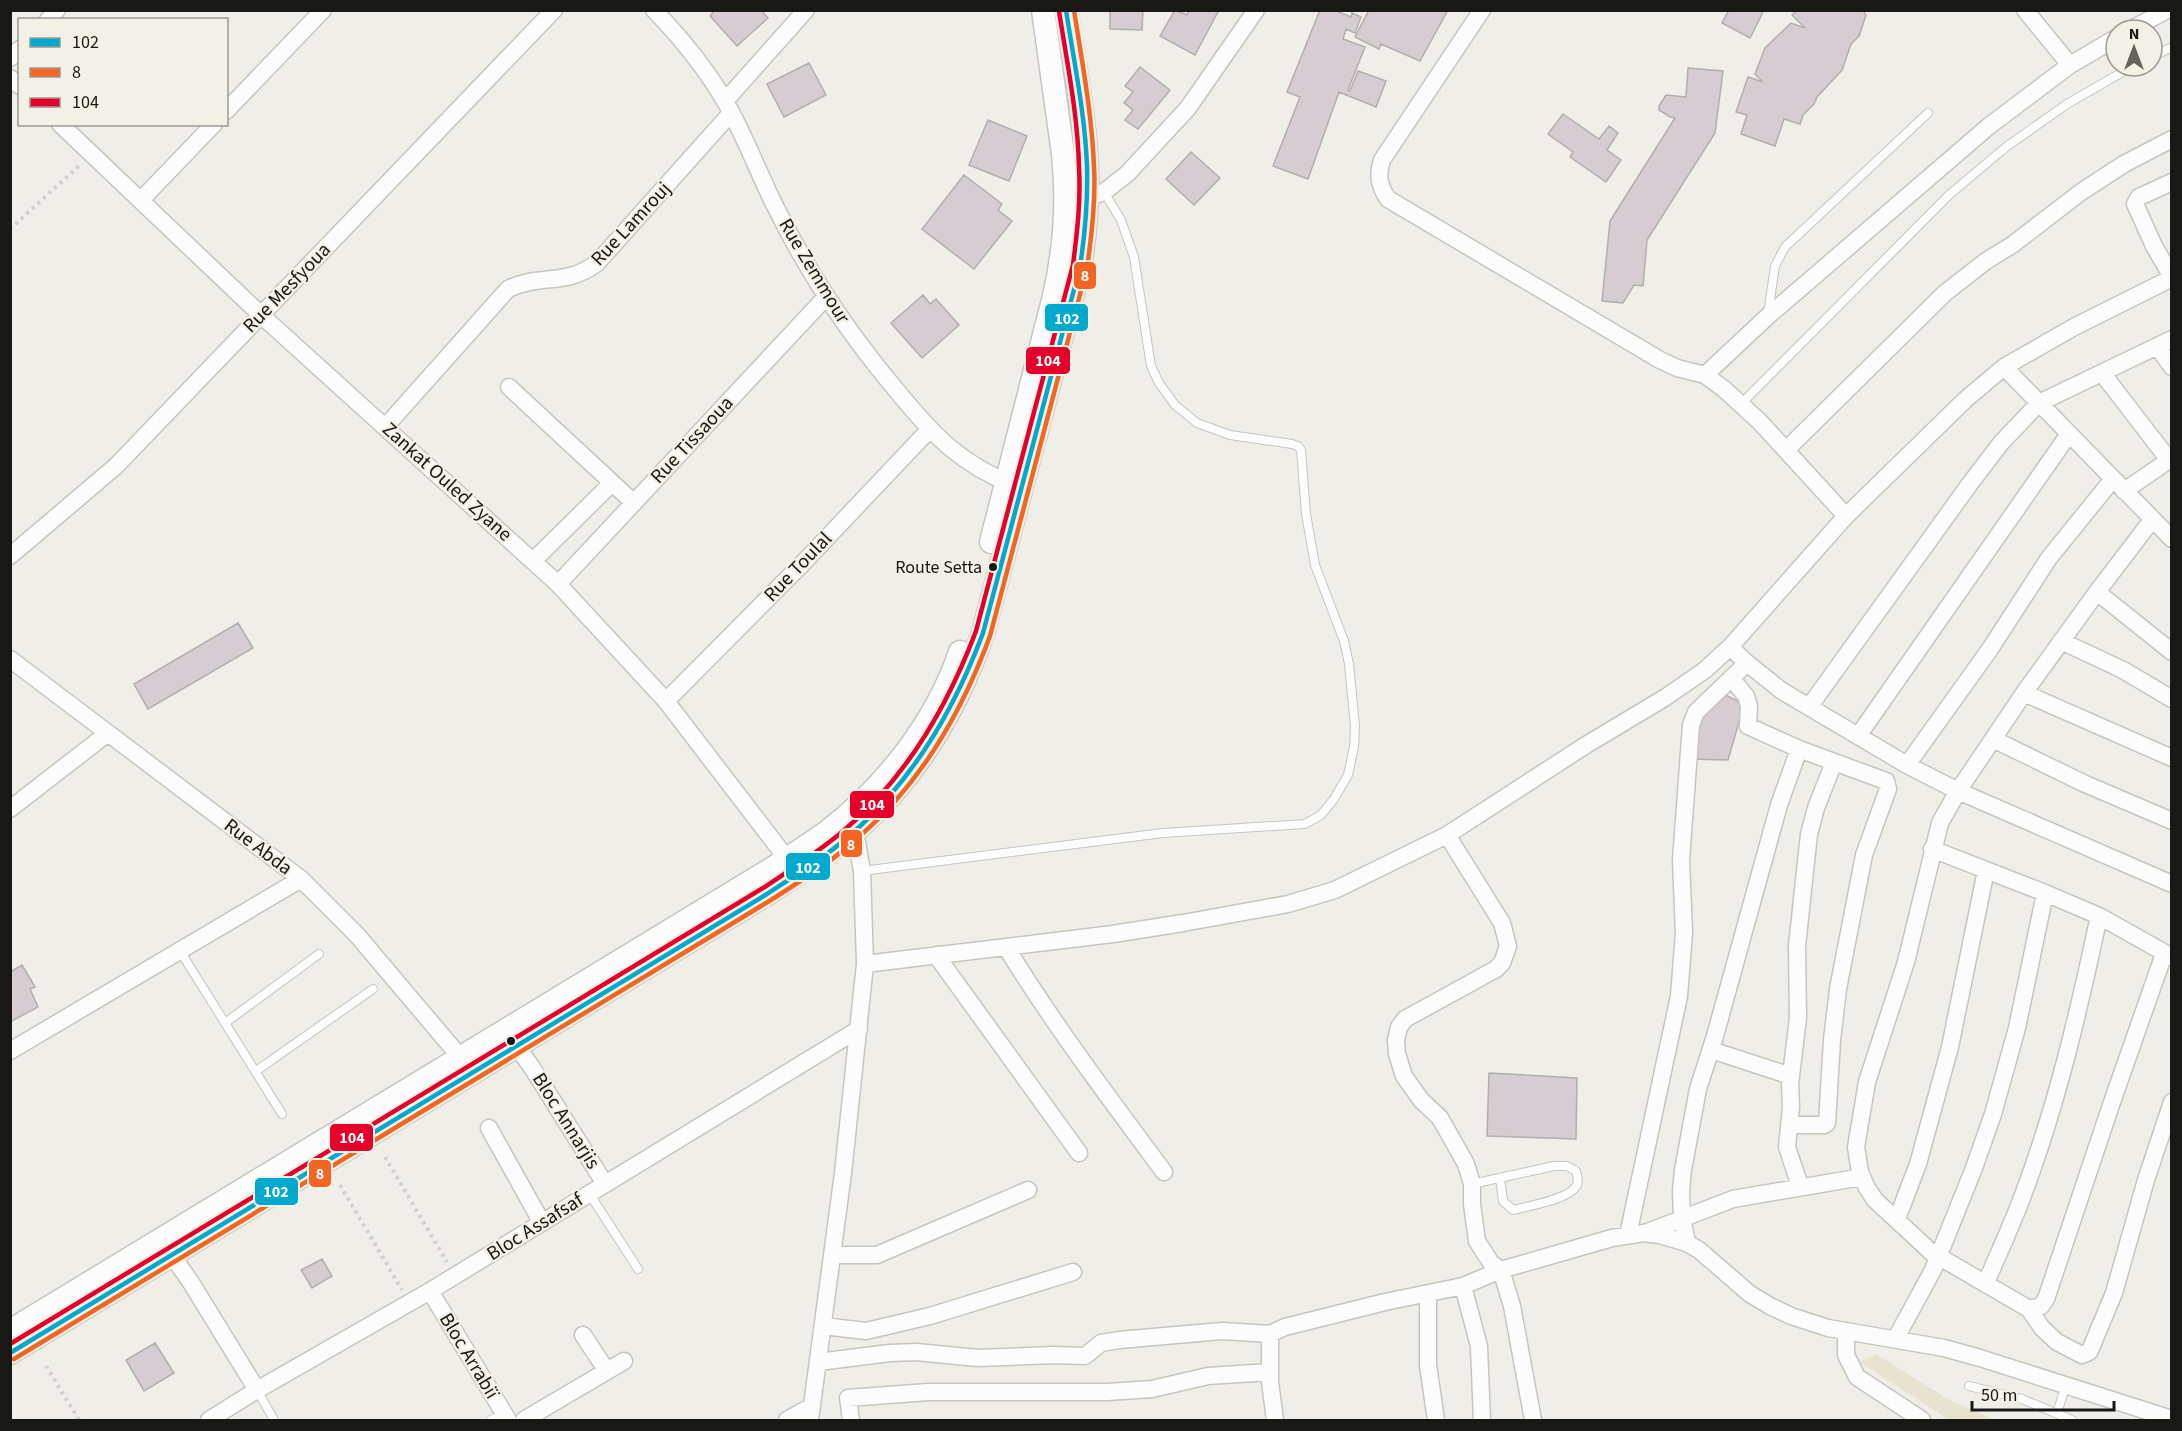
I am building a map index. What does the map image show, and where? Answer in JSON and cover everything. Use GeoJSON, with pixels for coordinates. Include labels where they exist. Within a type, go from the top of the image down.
{"type":"FeatureCollection","features":[{"type":"Feature","properties":{"kind":"main road"},"geometry":{"type":"LineString","coordinates":[[1042,10],[1063,154],[1086,197]]}},
{"type":"Feature","properties":{"kind":"main road"},"geometry":{"type":"LineString","coordinates":[[793,866],[825,833],[876,800],[916,765],[933,741],[962,689],[982,633],[1014,485],[1080,267],[1084,237],[1086,150],[1066,10]]}},
{"type":"Feature","properties":{"kind":"main road"},"geometry":{"type":"LineString","coordinates":[[10,1353],[166,1247],[793,866],[855,831],[876,800]]}},
{"type":"Feature","properties":{"kind":"main road"},"geometry":{"type":"LineString","coordinates":[[10,1331],[166,1247]]}},
{"type":"Feature","properties":{"kind":"street"},"geometry":{"type":"LineString","coordinates":[[228,109],[323,10]]}},
{"type":"Feature","properties":{"kind":"street","name":"Rue Mesfyoua"},"geometry":{"type":"LineString","coordinates":[[10,556],[116,466],[554,10]]}},
{"type":"Feature","properties":{"kind":"street","name":"Rue Zemmour"},"geometry":{"type":"LineString","coordinates":[[654,10],[688,48],[728,107],[775,206],[826,297],[873,362],[929,430],[961,457],[1014,485]]}},
{"type":"Feature","properties":{"kind":"street","name":"Rue Lamrouj"},"geometry":{"type":"LineString","coordinates":[[386,426],[508,289],[526,282],[577,276],[597,264],[806,10]]}},
{"type":"Feature","properties":{"kind":"street"},"geometry":{"type":"LineString","coordinates":[[1086,197],[1127,174],[1188,108],[1256,10]]}},
{"type":"Feature","properties":{"kind":"street"},"geometry":{"type":"LineString","coordinates":[[1482,10],[1382,160],[1379,180],[1388,200],[1660,360],[1677,368],[1705,375],[1741,404],[1846,516]]}},
{"type":"Feature","properties":{"kind":"street"},"geometry":{"type":"LineString","coordinates":[[2025,10],[2070,65]]}},
{"type":"Feature","properties":{"kind":"street"},"geometry":{"type":"LineString","coordinates":[[2152,18],[2167,10]]}},
{"type":"Feature","properties":{"kind":"street"},"geometry":{"type":"LineString","coordinates":[[1705,375],[1767,317],[1989,126],[2070,65],[2104,45]]}},
{"type":"Feature","properties":{"kind":"street","name":"Zankat Ouled Zyane"},"geometry":{"type":"LineString","coordinates":[[62,126],[261,315],[558,584],[666,701],[793,866]]}},
{"type":"Feature","properties":{"kind":"street"},"geometry":{"type":"LineString","coordinates":[[141,200],[211,126]]}},
{"type":"Feature","properties":{"kind":"street"},"geometry":{"type":"LineString","coordinates":[[1786,450],[1946,293],[1986,261],[2012,245],[2082,192],[2124,164],[2172,139]]}},
{"type":"Feature","properties":{"kind":"street"},"geometry":{"type":"LineString","coordinates":[[865,964],[1171,925],[1288,904],[1335,890],[1388,866],[1447,835],[1705,670],[1730,647],[1846,516],[1965,400],[2004,367],[2074,327],[2172,278],[2135,204],[2139,197],[2172,182]]}},
{"type":"Feature","properties":{"kind":"street","name":"Rue Tissaoua"},"geometry":{"type":"LineString","coordinates":[[558,584],[826,297]]}},
{"type":"Feature","properties":{"kind":"street"},"geometry":{"type":"LineString","coordinates":[[1809,706],[2001,443],[2039,403],[2164,343],[2172,368]]}},
{"type":"Feature","properties":{"kind":"street"},"geometry":{"type":"LineString","coordinates":[[2004,367],[2118,485],[2165,529],[2097,592],[2024,693],[1958,791],[1940,823],[1906,962],[1867,1082],[1856,1147],[1857,1158],[1862,1177],[1875,1200],[1916,1238],[1938,1256],[2029,1309],[2042,1328],[2057,1342],[2082,1355],[2089,1352],[2114,1293],[2146,1180],[2172,1102]]}},
{"type":"Feature","properties":{"kind":"street"},"geometry":{"type":"LineString","coordinates":[[1907,765],[1990,649],[2049,558],[2118,485],[2170,459],[2102,373]]}},
{"type":"Feature","properties":{"kind":"street"},"geometry":{"type":"LineString","coordinates":[[509,387],[634,503]]}},
{"type":"Feature","properties":{"kind":"street","name":"Rue Toulal"},"geometry":{"type":"LineString","coordinates":[[666,701],[929,430]]}},
{"type":"Feature","properties":{"kind":"street"},"geometry":{"type":"LineString","coordinates":[[1858,736],[2069,434]]}},
{"type":"Feature","properties":{"kind":"street"},"geometry":{"type":"LineString","coordinates":[[533,561],[612,483]]}},
{"type":"Feature","properties":{"kind":"street"},"geometry":{"type":"LineString","coordinates":[[2097,592],[2172,652]]}},
{"type":"Feature","properties":{"kind":"street"},"geometry":{"type":"LineString","coordinates":[[2061,640],[2130,674],[2172,699]]}},
{"type":"Feature","properties":{"kind":"street"},"geometry":{"type":"LineString","coordinates":[[1730,647],[1782,691],[1907,765],[1958,791],[2172,884]]}},
{"type":"Feature","properties":{"kind":"street","name":"Rue Abda"},"geometry":{"type":"LineString","coordinates":[[10,659],[301,879],[357,936],[466,1064]]}},
{"type":"Feature","properties":{"kind":"street"},"geometry":{"type":"LineString","coordinates":[[1636,1234],[1679,996],[1683,960],[1681,860],[1690,725],[1696,712],[1747,663]]}},
{"type":"Feature","properties":{"kind":"street"},"geometry":{"type":"LineString","coordinates":[[1731,678],[1746,696],[1749,706],[1748,726],[1799,749],[1886,781],[1888,789],[1864,855],[1838,989],[1832,1040],[1827,1123],[1824,1125],[1789,1125]]}},
{"type":"Feature","properties":{"kind":"street"},"geometry":{"type":"LineString","coordinates":[[2024,693],[2172,758]]}},
{"type":"Feature","properties":{"kind":"street"},"geometry":{"type":"LineString","coordinates":[[10,809],[108,734]]}},
{"type":"Feature","properties":{"kind":"street"},"geometry":{"type":"LineString","coordinates":[[1993,739],[2083,783],[2172,821]]}},
{"type":"Feature","properties":{"kind":"street"},"geometry":{"type":"LineString","coordinates":[[1687,1243],[1680,1205],[1683,1170],[1698,1089],[1711,1050],[1779,804],[1799,749]]}},
{"type":"Feature","properties":{"kind":"street"},"geometry":{"type":"LineString","coordinates":[[1800,1186],[1787,1147],[1791,1076],[1798,1018],[1797,946],[1809,834],[1816,808],[1834,762]]}},
{"type":"Feature","properties":{"kind":"street"},"geometry":{"type":"LineString","coordinates":[[787,1420],[811,1413],[859,1029],[865,964],[862,871],[855,831]]}},
{"type":"Feature","properties":{"kind":"street"},"geometry":{"type":"LineString","coordinates":[[1447,835],[1502,923],[1508,940],[1506,953],[1502,963],[1496,969],[1405,1019],[1399,1028],[1396,1040],[1397,1054],[1404,1076],[1421,1100],[1440,1119],[1466,1164],[1472,1184],[1477,1241],[1491,1263],[1501,1270],[1512,1306],[1533,1420]]}},
{"type":"Feature","properties":{"kind":"street"},"geometry":{"type":"LineString","coordinates":[[1932,849],[2099,916],[2168,955],[2110,1105],[2046,1299],[2041,1306],[2029,1309]]}},
{"type":"Feature","properties":{"kind":"street"},"geometry":{"type":"LineString","coordinates":[[1897,1219],[1918,1164],[1950,1047],[1986,870]]}},
{"type":"Feature","properties":{"kind":"street"},"geometry":{"type":"LineString","coordinates":[[10,1051],[301,879]]}},
{"type":"Feature","properties":{"kind":"street"},"geometry":{"type":"LineString","coordinates":[[1896,1338],[1938,1256],[1993,1114],[2017,1028],[2045,893]]}},
{"type":"Feature","properties":{"kind":"street"},"geometry":{"type":"LineString","coordinates":[[1986,1283],[2023,1195],[2043,1136],[2081,999],[2099,916]]}},
{"type":"Feature","properties":{"kind":"street"},"geometry":{"type":"LineString","coordinates":[[1005,947],[1079,1056],[1164,1172]]}},
{"type":"Feature","properties":{"kind":"street"},"geometry":{"type":"LineString","coordinates":[[936,955],[1079,1153]]}},
{"type":"Feature","properties":{"kind":"street","name":"Bloc Assafsaf"},"geometry":{"type":"LineString","coordinates":[[209,1420],[409,1301],[456,1276],[859,1029]]}},
{"type":"Feature","properties":{"kind":"street","name":"Bloc Annarjis"},"geometry":{"type":"LineString","coordinates":[[511,1038],[605,1184]]}},
{"type":"Feature","properties":{"kind":"street"},"geometry":{"type":"LineString","coordinates":[[1711,1050],[1791,1076]]}},
{"type":"Feature","properties":{"kind":"street"},"geometry":{"type":"LineString","coordinates":[[489,1128],[542,1223]]}},
{"type":"Feature","properties":{"kind":"street"},"geometry":{"type":"LineString","coordinates":[[819,1362],[916,1352],[978,1358],[1084,1356],[1097,1345],[1119,1340],[1222,1331],[1270,1334],[1285,1327],[1385,1302],[1463,1286],[1501,1270],[1636,1234],[1733,1199],[1862,1177]]}},
{"type":"Feature","properties":{"kind":"street"},"geometry":{"type":"LineString","coordinates":[[832,1255],[877,1256],[1028,1190]]}},
{"type":"Feature","properties":{"kind":"street"},"geometry":{"type":"LineString","coordinates":[[1636,1234],[1667,1236],[1687,1243],[1699,1250],[1750,1294],[1770,1306],[1809,1323],[1896,1338],[1980,1358],[2172,1419]]}},
{"type":"Feature","properties":{"kind":"street"},"geometry":{"type":"LineString","coordinates":[[166,1247],[190,1281],[257,1390]]}},
{"type":"Feature","properties":{"kind":"street"},"geometry":{"type":"LineString","coordinates":[[823,1326],[866,1331],[930,1316],[1073,1272]]}},
{"type":"Feature","properties":{"kind":"street"},"geometry":{"type":"LineString","coordinates":[[1463,1286],[1479,1346],[1482,1420]]}},
{"type":"Feature","properties":{"kind":"street","name":"Bloc Arrabiï"},"geometry":{"type":"LineString","coordinates":[[430,1291],[501,1418]]}},
{"type":"Feature","properties":{"kind":"street"},"geometry":{"type":"LineString","coordinates":[[1428,1294],[1428,1365],[1436,1420]]}},
{"type":"Feature","properties":{"kind":"street"},"geometry":{"type":"LineString","coordinates":[[1846,1331],[1846,1355],[1857,1377],[1922,1420]]}},
{"type":"Feature","properties":{"kind":"street"},"geometry":{"type":"LineString","coordinates":[[1270,1334],[1271,1395],[1275,1420]]}},
{"type":"Feature","properties":{"kind":"street"},"geometry":{"type":"LineString","coordinates":[[583,1335],[607,1371]]}},
{"type":"Feature","properties":{"kind":"street"},"geometry":{"type":"LineString","coordinates":[[524,1420],[624,1361]]}},
{"type":"Feature","properties":{"kind":"street"},"geometry":{"type":"LineString","coordinates":[[851,1420],[848,1398],[928,1392],[1107,1392],[1152,1389],[1208,1376],[1270,1372]]}},
{"type":"Feature","properties":{"kind":"lane"},"geometry":{"type":"LineString","coordinates":[[1741,404],[1949,195],[2006,147],[2067,104],[2112,78]]}},
{"type":"Feature","properties":{"kind":"lane"},"geometry":{"type":"LineString","coordinates":[[1767,317],[1775,266],[1785,247],[1928,113]]}},
{"type":"Feature","properties":{"kind":"lane"},"geometry":{"type":"LineString","coordinates":[[862,871],[1163,833],[1305,824],[1321,815],[1334,799],[1348,775],[1354,747],[1355,726],[1349,664],[1344,640],[1315,565],[1306,514],[1301,450],[1292,444],[1230,435],[1197,423],[1169,398],[1151,366],[1134,256],[1121,220],[1086,197]]}},
{"type":"Feature","properties":{"kind":"lane"},"geometry":{"type":"LineString","coordinates":[[180,951],[282,1114]]}},
{"type":"Feature","properties":{"kind":"lane"},"geometry":{"type":"LineString","coordinates":[[225,1023],[319,954]]}},
{"type":"Feature","properties":{"kind":"lane"},"geometry":{"type":"LineString","coordinates":[[256,1071],[373,989]]}},
{"type":"Feature","properties":{"kind":"lane"},"geometry":{"type":"LineString","coordinates":[[1472,1184],[1500,1178],[1561,1166],[1576,1171],[1578,1181],[1576,1188],[1565,1196],[1513,1210],[1503,1201],[1500,1178]]}},
{"type":"Feature","properties":{"kind":"lane"},"geometry":{"type":"LineString","coordinates":[[590,1193],[638,1269]]}},
{"type":"Feature","properties":{"kind":"lane"},"geometry":{"type":"LineString","coordinates":[[2057,1413],[2066,1385]]}},
{"type":"Feature","properties":{"kind":"lane"},"geometry":{"type":"LineString","coordinates":[[1969,1386],[2022,1399],[2072,1420]]}},
{"type":"Feature","properties":{"kind":"lane"},"geometry":{"type":"LineString","coordinates":[[257,1390],[274,1420]]}},
{"type":"Feature","properties":{"kind":"path"},"geometry":{"type":"LineString","coordinates":[[10,229],[92,154]]}},
{"type":"Feature","properties":{"kind":"path"},"geometry":{"type":"LineString","coordinates":[[385,1157],[456,1276]]}},
{"type":"Feature","properties":{"kind":"path"},"geometry":{"type":"LineString","coordinates":[[340,1185],[409,1301]]}},
{"type":"Feature","properties":{"kind":"path"},"geometry":{"type":"LineString","coordinates":[[46,1366],[79,1420]]}},
{"type":"Feature","properties":{"kind":"shaded area"},"geometry":{"type":"Polygon","coordinates":[[[1876,1354],[1951,1401],[1996,1420],[1949,1420],[1860,1362],[1876,1354]]]}},
{"type":"Feature","properties":{"kind":"building"},"geometry":{"type":"Polygon","coordinates":[[[715,10],[761,10],[768,18],[737,46],[710,16],[715,10]]]}},
{"type":"Feature","properties":{"kind":"building"},"geometry":{"type":"Polygon","coordinates":[[[1110,10],[1143,10],[1142,30],[1110,29],[1110,10]]]}},
{"type":"Feature","properties":{"kind":"building"},"geometry":{"type":"Polygon","coordinates":[[[1175,10],[1187,15],[1189,10],[1219,10],[1195,55],[1160,36],[1175,10]]]}},
{"type":"Feature","properties":{"kind":"building"},"geometry":{"type":"Polygon","coordinates":[[[1320,10],[1334,10],[1351,17],[1352,13],[1361,17],[1355,33],[1346,29],[1343,39],[1365,47],[1348,90],[1350,91],[1358,71],[1386,81],[1376,107],[1339,92],[1308,179],[1273,166],[1300,97],[1287,92],[1320,10]]]}},
{"type":"Feature","properties":{"kind":"building"},"geometry":{"type":"Polygon","coordinates":[[[1369,10],[1448,10],[1420,61],[1381,44],[1379,49],[1355,37],[1369,10]]]}},
{"type":"Feature","properties":{"kind":"building"},"geometry":{"type":"Polygon","coordinates":[[[1729,10],[1764,10],[1750,38],[1722,23],[1729,10]]]}},
{"type":"Feature","properties":{"kind":"building"},"geometry":{"type":"Polygon","coordinates":[[[1797,10],[1863,10],[1866,15],[1859,36],[1851,44],[1842,70],[1803,115],[1800,124],[1784,119],[1775,146],[1741,134],[1747,115],[1736,112],[1748,77],[1763,82],[1755,74],[1765,48],[1791,23],[1805,28],[1792,15],[1797,10]]]}},
{"type":"Feature","properties":{"kind":"building"},"geometry":{"type":"Polygon","coordinates":[[[809,63],[826,95],[784,117],[767,84],[809,63]]]}},
{"type":"Feature","properties":{"kind":"building"},"geometry":{"type":"Polygon","coordinates":[[[1140,67],[1170,90],[1138,129],[1125,120],[1133,110],[1124,103],[1133,92],[1125,86],[1140,67]]]}},
{"type":"Feature","properties":{"kind":"building"},"geometry":{"type":"Polygon","coordinates":[[[1688,68],[1723,71],[1715,133],[1647,240],[1643,286],[1634,285],[1623,303],[1602,301],[1610,221],[1675,118],[1659,110],[1659,106],[1666,95],[1686,97],[1688,68]]]}},
{"type":"Feature","properties":{"kind":"building"},"geometry":{"type":"Polygon","coordinates":[[[1563,114],[1599,139],[1609,126],[1618,133],[1607,150],[1621,160],[1606,182],[1570,157],[1573,152],[1548,134],[1563,114]]]}},
{"type":"Feature","properties":{"kind":"building"},"geometry":{"type":"Polygon","coordinates":[[[988,120],[1027,136],[1009,181],[969,165],[988,120]]]}},
{"type":"Feature","properties":{"kind":"building"},"geometry":{"type":"Polygon","coordinates":[[[1191,152],[1220,178],[1194,205],[1166,179],[1191,152]]]}},
{"type":"Feature","properties":{"kind":"building"},"geometry":{"type":"Polygon","coordinates":[[[964,175],[1002,204],[998,210],[1012,221],[974,269],[922,229],[964,175]]]}},
{"type":"Feature","properties":{"kind":"building"},"geometry":{"type":"Polygon","coordinates":[[[923,295],[930,304],[936,299],[959,325],[922,358],[891,323],[923,295]]]}},
{"type":"Feature","properties":{"kind":"building"},"geometry":{"type":"Polygon","coordinates":[[[238,623],[253,648],[148,709],[134,684],[238,623]]]}},
{"type":"Feature","properties":{"kind":"building"},"geometry":{"type":"Polygon","coordinates":[[[1721,693],[1738,701],[1743,708],[1728,760],[1688,759],[1693,719],[1721,693]]]}},
{"type":"Feature","properties":{"kind":"building"},"geometry":{"type":"Polygon","coordinates":[[[22,965],[35,987],[30,989],[38,1007],[10,1022],[10,972],[22,965]]]}},
{"type":"Feature","properties":{"kind":"building"},"geometry":{"type":"Polygon","coordinates":[[[1489,1073],[1577,1078],[1576,1139],[1487,1136],[1489,1073]]]}},
{"type":"Feature","properties":{"kind":"building"},"geometry":{"type":"Polygon","coordinates":[[[322,1259],[332,1276],[312,1288],[301,1270],[322,1259]]]}},
{"type":"Feature","properties":{"kind":"building"},"geometry":{"type":"Polygon","coordinates":[[[155,1343],[174,1373],[144,1391],[126,1360],[155,1343]]]}},
{"type":"Feature","properties":{"kind":"transit line","name":"102"},"geometry":{"type":"LineString","coordinates":[[10,1353],[767,894],[846,839],[878,809],[897,787],[915,764],[946,714],[960,688],[983,633],[1080,267],[1086,217],[1086,146],[1066,10]]}},
{"type":"Feature","properties":{"kind":"transit line","name":"8"},"geometry":{"type":"LineString","coordinates":[[14,1359],[771,900],[839,854],[903,793],[938,744],[953,718],[967,692],[990,636],[1087,268],[1093,217],[1093,147],[1074,10]]}},
{"type":"Feature","properties":{"kind":"transit line","name":"104"},"geometry":{"type":"LineString","coordinates":[[10,1344],[763,888],[842,832],[886,789],[905,765],[938,714],[965,660],[976,631],[1073,265],[1079,205],[1077,128],[1059,11]]}},
{"type":"Feature","properties":{"kind":"place","name":"Route Setta"},"geometry":{"type":"Point","coordinates":[993,567]}}]}
